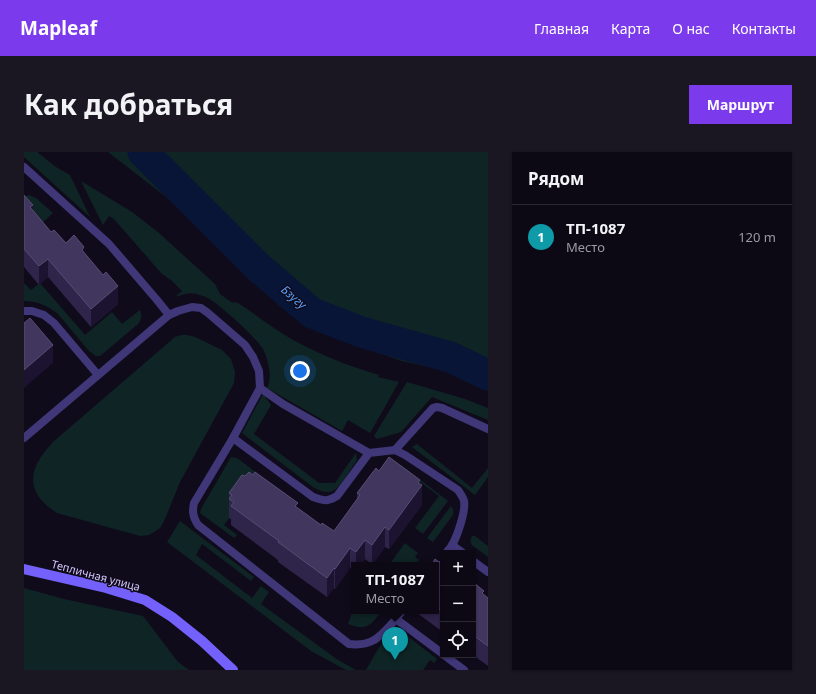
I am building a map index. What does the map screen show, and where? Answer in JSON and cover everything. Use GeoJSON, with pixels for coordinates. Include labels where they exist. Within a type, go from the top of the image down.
{"type":"FeatureCollection","features":[{"type":"Feature","properties":{"kind":"street","name":"Тепличная улица"},"geometry":{"type":"LineString","coordinates":[[24,569],[106,588],[145,600],[172,617],[202,641],[233,670]]}},
{"type":"Feature","properties":{"kind":"lane"},"geometry":{"type":"LineString","coordinates":[[24,167],[109,244],[170,315]]}},
{"type":"Feature","properties":{"kind":"lane"},"geometry":{"type":"LineString","coordinates":[[24,438],[170,315],[192,307],[201,308],[245,345],[253,357],[258,371],[260,388],[233,438],[194,503],[194,518],[198,525],[349,644],[358,645],[370,642],[382,635],[400,614]]}},
{"type":"Feature","properties":{"kind":"lane"},"geometry":{"type":"LineString","coordinates":[[24,311],[32,311],[44,315],[54,323],[98,375]]}},
{"type":"Feature","properties":{"kind":"lane"},"geometry":{"type":"LineString","coordinates":[[260,388],[283,404],[369,453],[395,450],[458,490],[462,495],[464,510],[452,545],[448,550]]}},
{"type":"Feature","properties":{"kind":"lane"},"geometry":{"type":"LineString","coordinates":[[395,450],[433,408],[437,407],[488,428]]}},
{"type":"Feature","properties":{"kind":"lane"},"geometry":{"type":"LineString","coordinates":[[233,438],[313,497],[322,500],[330,500],[337,496],[369,453]]}},
{"type":"Feature","properties":{"kind":"lane"},"geometry":{"type":"LineString","coordinates":[[452,545],[459,550]]}},
{"type":"Feature","properties":{"kind":"lane"},"geometry":{"type":"LineString","coordinates":[[476,563],[488,572]]}},
{"type":"Feature","properties":{"kind":"lane"},"geometry":{"type":"LineString","coordinates":[[396,619],[440,653]]}},
{"type":"Feature","properties":{"kind":"lane"},"geometry":{"type":"LineString","coordinates":[[447,658],[464,670]]}},
{"type":"Feature","properties":{"kind":"green space"},"geometry":{"type":"Polygon","coordinates":[[[24,152],[37,152],[56,167],[70,175],[90,217],[24,157],[24,152]]]}},
{"type":"Feature","properties":{"kind":"green space"},"geometry":{"type":"Polygon","coordinates":[[[108,152],[488,152],[488,387],[443,370],[402,361],[318,332],[278,305],[257,280],[205,234],[179,207],[108,152]]]}},
{"type":"Feature","properties":{"kind":"green space"},"geometry":{"type":"Polygon","coordinates":[[[81,181],[132,212],[159,233],[215,284],[220,294],[231,302],[238,303],[294,341],[317,352],[379,375],[378,377],[399,382],[370,433],[348,420],[342,431],[267,388],[270,373],[267,358],[263,349],[253,337],[227,313],[206,297],[191,293],[175,297],[182,291],[161,273],[114,219],[109,216],[103,225],[81,181]]]}},
{"type":"Feature","properties":{"kind":"green space"},"geometry":{"type":"Polygon","coordinates":[[[29,195],[36,198],[53,213],[41,224],[24,197],[29,195]]]}},
{"type":"Feature","properties":{"kind":"green space"},"geometry":{"type":"Polygon","coordinates":[[[24,283],[31,290],[40,283],[85,335],[112,312],[122,324],[140,310],[141,319],[138,324],[100,356],[96,356],[89,351],[58,314],[46,306],[24,301],[24,283]]]}},
{"type":"Feature","properties":{"kind":"green space"},"geometry":{"type":"Polygon","coordinates":[[[181,335],[195,337],[222,350],[231,359],[235,372],[234,383],[180,482],[160,528],[149,535],[140,536],[57,513],[49,508],[38,495],[33,482],[36,466],[44,453],[53,442],[175,337],[181,335]]]}},
{"type":"Feature","properties":{"kind":"green space"},"geometry":{"type":"Polygon","coordinates":[[[407,382],[465,399],[488,408],[488,420],[432,397],[401,432],[377,439],[374,436],[407,382]]]}},
{"type":"Feature","properties":{"kind":"green space"},"geometry":{"type":"Polygon","coordinates":[[[263,394],[271,405],[254,434],[319,483],[335,483],[356,453],[357,460],[335,490],[331,492],[323,492],[313,487],[242,433],[263,394]]]}},
{"type":"Feature","properties":{"kind":"green space"},"geometry":{"type":"Polygon","coordinates":[[[417,444],[472,488],[488,468],[488,477],[475,495],[412,447],[417,444]]]}},
{"type":"Feature","properties":{"kind":"green space"},"geometry":{"type":"Polygon","coordinates":[[[231,457],[237,458],[285,494],[256,484],[224,525],[237,535],[234,538],[200,513],[231,457]]]}},
{"type":"Feature","properties":{"kind":"green space"},"geometry":{"type":"Polygon","coordinates":[[[401,465],[448,501],[423,534],[415,528],[439,496],[400,467],[401,465]]]}},
{"type":"Feature","properties":{"kind":"green space"},"geometry":{"type":"Polygon","coordinates":[[[451,506],[453,515],[433,542],[427,538],[451,506]]]}},
{"type":"Feature","properties":{"kind":"green space"},"geometry":{"type":"Polygon","coordinates":[[[180,521],[254,577],[251,581],[202,544],[196,555],[252,598],[261,586],[269,592],[261,604],[338,660],[356,670],[346,670],[311,651],[167,542],[180,521]]]}},
{"type":"Feature","properties":{"kind":"green space"},"geometry":{"type":"Polygon","coordinates":[[[472,536],[475,536],[488,546],[488,557],[472,545],[470,541],[472,536]]]}},
{"type":"Feature","properties":{"kind":"green space"},"geometry":{"type":"Polygon","coordinates":[[[405,543],[418,553],[415,557],[419,560],[417,562],[391,562],[405,543]]]}},
{"type":"Feature","properties":{"kind":"green space"},"geometry":{"type":"Polygon","coordinates":[[[24,588],[64,599],[143,616],[178,662],[189,670],[24,670],[24,588]]]}},
{"type":"Feature","properties":{"kind":"green space"},"geometry":{"type":"Polygon","coordinates":[[[352,614],[379,614],[368,626],[359,627],[348,624],[352,614]]]}},
{"type":"Feature","properties":{"kind":"green space"},"geometry":{"type":"Polygon","coordinates":[[[393,633],[406,635],[437,659],[434,663],[430,660],[423,670],[366,670],[381,645],[393,633]]]}},
{"type":"Feature","properties":{"kind":"building"},"geometry":{"type":"Polygon","coordinates":[[[24,195],[33,205],[30,207],[51,232],[54,230],[66,243],[74,235],[84,247],[82,250],[103,275],[106,272],[118,286],[91,309],[48,259],[39,266],[24,249],[24,195]]]}},
{"type":"Feature","properties":{"kind":"building"},"geometry":{"type":"Polygon","coordinates":[[[30,318],[53,345],[24,370],[24,323],[30,318]]]}},
{"type":"Feature","properties":{"kind":"building"},"geometry":{"type":"Polygon","coordinates":[[[389,457],[420,480],[418,483],[422,485],[389,530],[385,527],[372,545],[365,540],[356,552],[350,548],[327,578],[231,506],[234,502],[229,499],[232,495],[229,493],[242,475],[245,476],[249,472],[253,475],[255,472],[298,503],[295,506],[321,525],[322,523],[334,531],[360,495],[357,493],[376,468],[379,471],[389,457]]]}},
{"type":"Feature","properties":{"kind":"building"},"geometry":{"type":"Polygon","coordinates":[[[440,561],[440,610],[439,562],[440,561]]]}},
{"type":"Feature","properties":{"kind":"building"},"geometry":{"type":"Polygon","coordinates":[[[476,584],[484,591],[482,593],[488,598],[488,646],[476,637],[476,584]]]}},
{"type":"Feature","properties":{"kind":"waterway","name":"Бзугу"},"geometry":{"type":"LineString","coordinates":[[143,152],[258,267],[312,313],[361,332],[450,357],[488,375]]}},
{"type":"Feature","properties":{"kind":"place","name":"ТП-1087"},"geometry":{"type":"Point","coordinates":[395,660]}}]}
